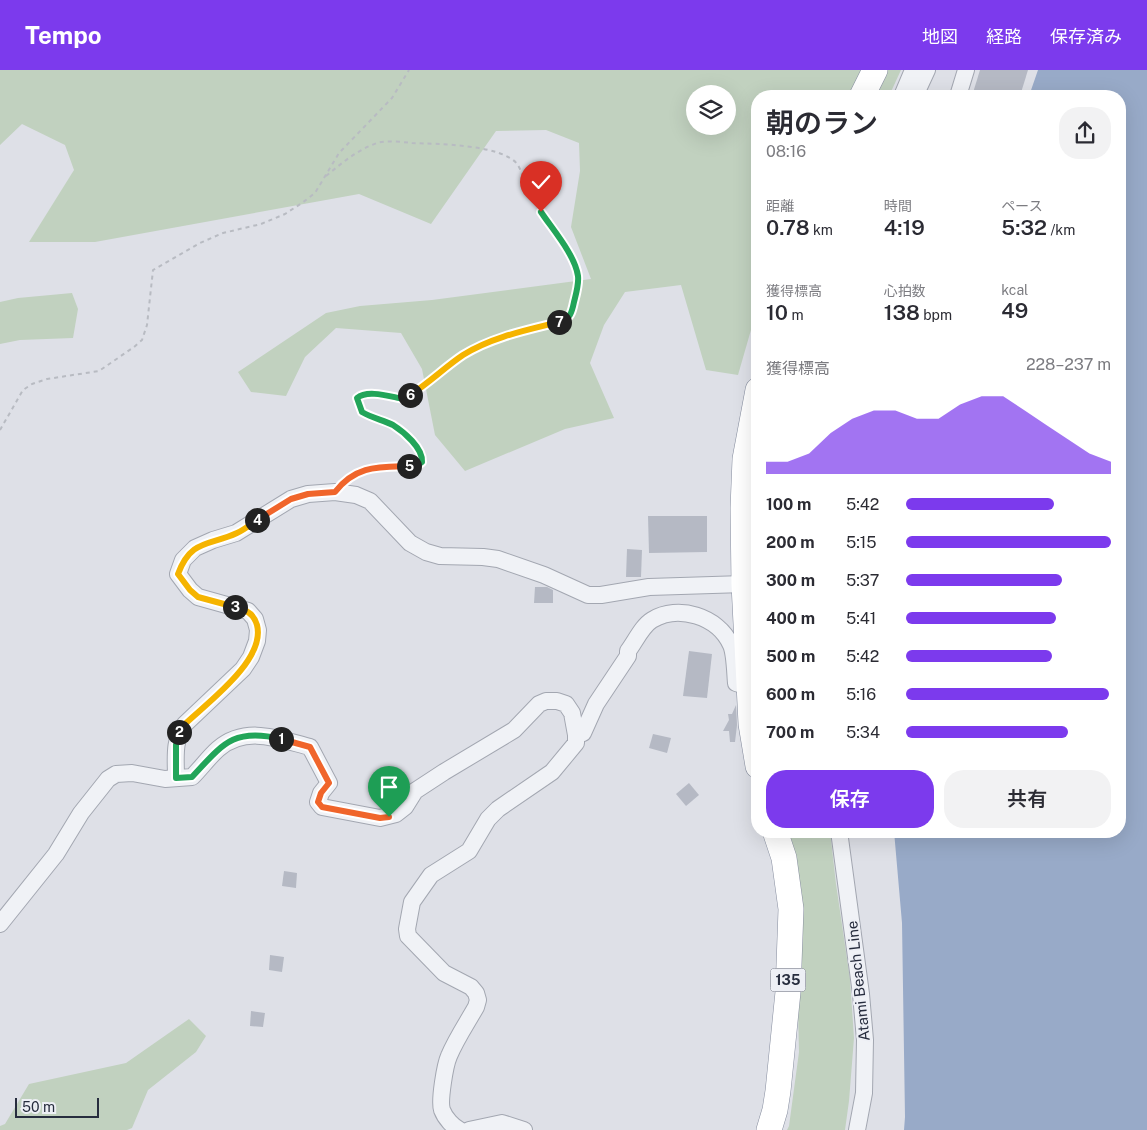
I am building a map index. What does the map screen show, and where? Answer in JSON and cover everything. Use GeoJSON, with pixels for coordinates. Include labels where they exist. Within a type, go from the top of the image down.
{"type":"FeatureCollection","features":[{"type":"Feature","properties":{"kind":"highway"},"geometry":{"type":"LineString","coordinates":[[865,90],[875,70]]}},
{"type":"Feature","properties":{"kind":"highway"},"geometry":{"type":"LineString","coordinates":[[751,427],[745,458],[743,508],[744,584],[751,724]]}},
{"type":"Feature","properties":{"kind":"highway","name":"135"},"geometry":{"type":"LineString","coordinates":[[769,1130],[778,1090],[791,938],[791,909],[788,884],[784,858],[777,838]]}},
{"type":"Feature","properties":{"kind":"street"},"geometry":{"type":"LineString","coordinates":[[905,90],[913,70]]}},
{"type":"Feature","properties":{"kind":"street"},"geometry":{"type":"LineString","coordinates":[[918,90],[927,70]]}},
{"type":"Feature","properties":{"kind":"street"},"geometry":{"type":"LineString","coordinates":[[960,90],[966,70]]}},
{"type":"Feature","properties":{"kind":"street"},"geometry":{"type":"LineString","coordinates":[[176,778],[178,734],[185,724],[243,669],[251,657],[257,641],[258,630],[255,619],[248,611],[198,597],[190,590],[178,574],[183,560],[195,548],[236,533],[291,499],[308,494],[335,492],[356,495],[370,501],[410,543],[426,552],[440,556],[498,559],[544,575],[588,595],[601,595],[649,587],[744,584]]}},
{"type":"Feature","properties":{"kind":"street"},"geometry":{"type":"LineString","coordinates":[[576,735],[583,733],[596,704],[628,656],[628,651],[650,621],[664,614],[695,615],[719,628],[731,646],[736,683],[749,687]]}},
{"type":"Feature","properties":{"kind":"street"},"geometry":{"type":"LineString","coordinates":[[0,924],[56,854],[81,813],[108,779],[116,774],[132,774],[165,779],[192,777],[219,748],[228,742],[245,735],[265,735],[310,747],[329,783],[321,793],[318,802],[322,807],[380,818],[396,814],[405,807],[415,791],[514,730],[539,704],[546,701],[557,701],[566,704],[572,713],[576,743],[552,772],[498,809],[488,819],[469,851],[437,870],[412,902],[407,929],[408,936],[444,973],[472,987],[478,1000],[476,1008],[445,1066],[442,1109],[447,1120],[460,1130]]}},
{"type":"Feature","properties":{"kind":"street","name":"Atami Beach Line"},"geometry":{"type":"LineString","coordinates":[[840,838],[861,994],[865,1040],[864,1093],[857,1130]]}},
{"type":"Feature","properties":{"kind":"street"},"geometry":{"type":"LineString","coordinates":[[470,1130],[502,1123],[524,1130]]}},
{"type":"Feature","properties":{"kind":"path"},"geometry":{"type":"LineString","coordinates":[[0,430],[23,390],[32,384],[47,379],[99,371],[134,348],[142,340],[148,325],[153,270],[200,243],[223,233],[261,224],[285,214],[315,193],[339,153],[392,98],[409,70]]}},
{"type":"Feature","properties":{"kind":"path"},"geometry":{"type":"LineString","coordinates":[[326,176],[358,151],[380,142],[463,145],[498,153],[515,161],[518,165],[541,212],[572,259],[578,278],[573,311],[564,321],[522,332],[481,346],[456,359],[404,399],[361,394],[357,398],[362,412],[393,426],[416,445],[422,456],[422,462],[417,466],[372,467],[344,481],[335,492]]}},
{"type":"Feature","properties":{"kind":"green space"},"geometry":{"type":"Polygon","coordinates":[[[0,70],[901,70],[892,90],[751,90],[751,330],[738,375],[706,370],[681,285],[625,292],[604,325],[590,363],[614,418],[565,429],[465,471],[435,435],[422,369],[401,333],[336,328],[305,357],[286,396],[251,392],[238,372],[326,313],[360,306],[432,300],[591,279],[571,227],[580,171],[579,143],[546,130],[496,131],[431,224],[359,194],[95,242],[29,242],[74,170],[65,145],[22,124],[0,145],[0,70]]]}},
{"type":"Feature","properties":{"kind":"green space"},"geometry":{"type":"Polygon","coordinates":[[[72,293],[78,309],[73,338],[20,340],[0,344],[0,302],[18,298],[72,293]]]}},
{"type":"Feature","properties":{"kind":"green space"},"geometry":{"type":"Polygon","coordinates":[[[783,838],[831,838],[850,979],[854,1038],[845,1130],[787,1130],[799,1052],[798,1010],[783,838]]]}},
{"type":"Feature","properties":{"kind":"green space"},"geometry":{"type":"Polygon","coordinates":[[[189,1019],[206,1036],[196,1052],[148,1090],[132,1128],[127,1130],[0,1130],[0,1126],[5,1124],[29,1084],[126,1063],[189,1019]]]}},
{"type":"Feature","properties":{"kind":"water"},"geometry":{"type":"Polygon","coordinates":[[[1038,70],[1147,70],[1147,1130],[904,1130],[902,923],[895,838],[1126,838],[1126,90],[1031,90],[1038,70]]]}},
{"type":"Feature","properties":{"kind":"building"},"geometry":{"type":"Polygon","coordinates":[[[980,70],[1028,70],[1022,90],[974,90],[980,70]]]}},
{"type":"Feature","properties":{"kind":"building"},"geometry":{"type":"Polygon","coordinates":[[[648,516],[707,516],[707,552],[649,553],[648,516]]]}},
{"type":"Feature","properties":{"kind":"building"},"geometry":{"type":"Polygon","coordinates":[[[627,549],[642,550],[641,577],[626,577],[627,549]]]}},
{"type":"Feature","properties":{"kind":"building"},"geometry":{"type":"Polygon","coordinates":[[[535,587],[547,587],[553,590],[553,603],[534,603],[535,587]]]}},
{"type":"Feature","properties":{"kind":"building"},"geometry":{"type":"Polygon","coordinates":[[[689,651],[712,654],[707,698],[683,696],[689,651]]]}},
{"type":"Feature","properties":{"kind":"building"},"geometry":{"type":"Polygon","coordinates":[[[736,705],[737,725],[735,742],[730,742],[729,731],[723,731],[729,720],[728,714],[732,714],[736,705]]]}},
{"type":"Feature","properties":{"kind":"building"},"geometry":{"type":"Polygon","coordinates":[[[653,734],[671,738],[667,753],[649,748],[653,734]]]}},
{"type":"Feature","properties":{"kind":"building"},"geometry":{"type":"Polygon","coordinates":[[[689,783],[699,795],[686,806],[676,794],[689,783]]]}},
{"type":"Feature","properties":{"kind":"building"},"geometry":{"type":"Polygon","coordinates":[[[284,871],[297,873],[296,888],[282,886],[284,871]]]}},
{"type":"Feature","properties":{"kind":"building"},"geometry":{"type":"Polygon","coordinates":[[[270,955],[284,957],[282,972],[269,970],[270,955]]]}},
{"type":"Feature","properties":{"kind":"building"},"geometry":{"type":"Polygon","coordinates":[[[251,1011],[265,1013],[263,1027],[250,1026],[251,1011]]]}},
{"type":"Feature","properties":{"kind":"route"},"geometry":{"type":"LineString","coordinates":[[389,817],[380,818],[322,807],[318,802],[321,793],[329,783],[310,747],[265,735],[245,735],[228,742],[219,748],[192,777],[176,778],[178,734],[185,724],[243,669],[251,657],[257,641],[258,630],[255,619],[248,611],[198,597],[178,574],[183,560],[195,548],[236,533],[291,499],[308,494],[335,492],[344,481],[372,467],[417,466],[422,462],[422,456],[416,445],[393,426],[362,412],[357,398],[361,394],[404,399],[464,354],[506,336],[564,321],[570,316],[573,311],[578,278],[576,268],[541,212]]}}]}
